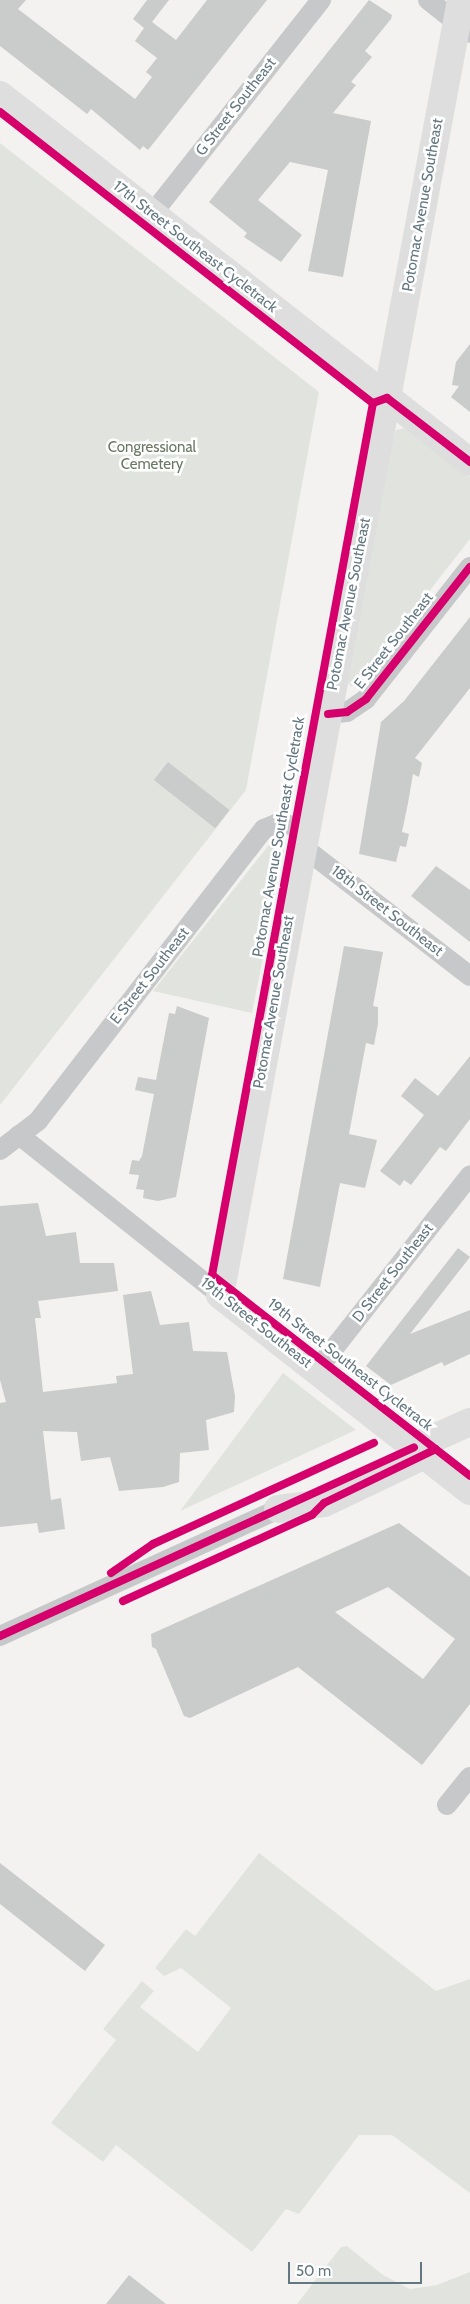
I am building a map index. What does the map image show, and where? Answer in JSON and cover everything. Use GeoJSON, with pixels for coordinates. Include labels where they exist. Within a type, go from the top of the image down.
{"type":"FeatureCollection","features":[{"type":"Feature","properties":{"kind":"main road","name":"Potomac Avenue Southeast"},"geometry":{"type":"LineString","coordinates":[[220,1295],[387,398],[462,18]]}},
{"type":"Feature","properties":{"kind":"main road"},"geometry":{"type":"LineString","coordinates":[[0,95],[470,462]]}},
{"type":"Feature","properties":{"kind":"main road","name":"19th Street Southeast"},"geometry":{"type":"LineString","coordinates":[[220,1295],[470,1491]]}},
{"type":"Feature","properties":{"kind":"main road"},"geometry":{"type":"LineString","coordinates":[[278,1510],[324,1503],[470,1422]]}},
{"type":"Feature","properties":{"kind":"street","name":"G Street Southeast"},"geometry":{"type":"LineString","coordinates":[[152,214],[321,0]]}},
{"type":"Feature","properties":{"kind":"street"},"geometry":{"type":"LineString","coordinates":[[428,0],[462,18]]}},
{"type":"Feature","properties":{"kind":"street","name":"E Street Southeast"},"geometry":{"type":"LineString","coordinates":[[328,714],[347,712],[366,699],[470,567]]}},
{"type":"Feature","properties":{"kind":"street","name":"E Street Southeast"},"geometry":{"type":"LineString","coordinates":[[0,1150],[38,1121],[264,829],[278,823],[304,837]]}},
{"type":"Feature","properties":{"kind":"street","name":"18th Street Southeast"},"geometry":{"type":"LineString","coordinates":[[304,837],[470,976]]}},
{"type":"Feature","properties":{"kind":"street","name":"19th Street Southeast"},"geometry":{"type":"LineString","coordinates":[[19,1135],[220,1295]]}},
{"type":"Feature","properties":{"kind":"street","name":"D Street Southeast"},"geometry":{"type":"LineString","coordinates":[[316,1371],[470,1175]]}},
{"type":"Feature","properties":{"kind":"street"},"geometry":{"type":"LineString","coordinates":[[0,1636],[278,1510]]}},
{"type":"Feature","properties":{"kind":"street"},"geometry":{"type":"LineString","coordinates":[[447,1805],[470,1777]]}},
{"type":"Feature","properties":{"kind":"green space","name":"Congressional Cemetery"},"geometry":{"type":"Polygon","coordinates":[[[0,143],[319,392],[246,790],[0,1105],[0,143]]]}},
{"type":"Feature","properties":{"kind":"green space"},"geometry":{"type":"Polygon","coordinates":[[[404,428],[470,477],[470,539],[356,685],[351,686],[348,683],[394,435],[396,430],[404,428]]]}},
{"type":"Feature","properties":{"kind":"green space"},"geometry":{"type":"Polygon","coordinates":[[[277,840],[284,850],[252,1013],[153,991],[272,841],[277,840]]]}},
{"type":"Feature","properties":{"kind":"green space"},"geometry":{"type":"Polygon","coordinates":[[[283,1373],[356,1430],[180,1511],[283,1373]]]}},
{"type":"Feature","properties":{"kind":"green space"},"geometry":{"type":"Polygon","coordinates":[[[259,1853],[436,1991],[470,1979],[470,2193],[392,2135],[359,2135],[299,2214],[286,2209],[252,2252],[116,2145],[103,2162],[51,2123],[116,2040],[103,2029],[142,1981],[154,1991],[140,2007],[198,2052],[231,2008],[181,1968],[164,1976],[155,1968],[186,1929],[195,1936],[259,1853]]]}},
{"type":"Feature","properties":{"kind":"green space"},"geometry":{"type":"Polygon","coordinates":[[[347,2246],[383,2275],[410,2289],[437,2285],[470,2272],[470,2304],[297,2304],[341,2247],[347,2246]]]}},
{"type":"Feature","properties":{"kind":"building"},"geometry":{"type":"Polygon","coordinates":[[[0,0],[26,0],[18,9],[135,99],[152,77],[146,72],[157,58],[135,41],[144,28],[133,19],[147,0],[169,0],[152,22],[176,40],[207,0],[267,0],[148,150],[143,146],[140,150],[91,109],[87,114],[0,46],[0,0]]]}},
{"type":"Feature","properties":{"kind":"building"},"geometry":{"type":"Polygon","coordinates":[[[369,0],[392,15],[391,19],[365,51],[372,57],[351,82],[356,85],[333,113],[371,121],[343,277],[308,271],[328,170],[290,162],[258,200],[302,235],[281,262],[244,237],[247,233],[209,202],[369,0]]]}},
{"type":"Feature","properties":{"kind":"building"},"geometry":{"type":"Polygon","coordinates":[[[470,344],[470,412],[451,397],[459,386],[452,385],[456,362],[470,344]]]}},
{"type":"Feature","properties":{"kind":"building"},"geometry":{"type":"Polygon","coordinates":[[[470,617],[470,688],[415,758],[422,763],[419,777],[413,774],[402,832],[409,834],[406,847],[400,846],[396,862],[359,854],[381,722],[404,701],[470,617]]]}},
{"type":"Feature","properties":{"kind":"building"},"geometry":{"type":"Polygon","coordinates":[[[168,762],[229,810],[215,828],[154,780],[168,762]]]}},
{"type":"Feature","properties":{"kind":"building"},"geometry":{"type":"Polygon","coordinates":[[[436,866],[470,890],[470,942],[411,896],[436,866]]]}},
{"type":"Feature","properties":{"kind":"building"},"geometry":{"type":"Polygon","coordinates":[[[344,946],[383,952],[373,1006],[378,1007],[378,1024],[374,1045],[366,1043],[349,1134],[377,1140],[365,1188],[340,1183],[320,1287],[283,1279],[344,946]]]}},
{"type":"Feature","properties":{"kind":"building"},"geometry":{"type":"Polygon","coordinates":[[[177,1006],[209,1018],[176,1197],[158,1201],[143,1198],[144,1190],[136,1189],[139,1175],[129,1174],[132,1160],[139,1161],[142,1156],[154,1094],[135,1090],[138,1077],[156,1080],[169,1013],[175,1014],[177,1006]]]}},
{"type":"Feature","properties":{"kind":"building"},"geometry":{"type":"Polygon","coordinates":[[[470,1056],[470,1119],[446,1151],[440,1147],[411,1185],[404,1180],[400,1186],[380,1171],[424,1115],[401,1096],[415,1078],[438,1096],[470,1056]]]}},
{"type":"Feature","properties":{"kind":"building"},"geometry":{"type":"Polygon","coordinates":[[[38,1203],[46,1236],[76,1232],[80,1263],[114,1263],[118,1291],[38,1301],[41,1318],[35,1318],[43,1392],[117,1383],[116,1376],[133,1374],[123,1295],[151,1291],[160,1325],[189,1322],[193,1351],[227,1352],[235,1396],[234,1412],[206,1420],[209,1450],[180,1453],[179,1482],[163,1487],[119,1491],[110,1457],[81,1461],[77,1432],[43,1431],[51,1500],[61,1498],[65,1529],[39,1533],[37,1523],[0,1527],[0,1403],[6,1402],[0,1380],[0,1206],[38,1203]]]}},
{"type":"Feature","properties":{"kind":"building"},"geometry":{"type":"Polygon","coordinates":[[[458,1248],[470,1257],[410,1334],[470,1310],[470,1354],[444,1366],[442,1362],[391,1385],[366,1366],[458,1248]]]}},
{"type":"Feature","properties":{"kind":"building"},"geometry":{"type":"Polygon","coordinates":[[[399,1523],[470,1577],[470,1704],[422,1765],[298,1667],[190,1718],[184,1716],[156,1649],[152,1647],[151,1634],[399,1523]],[[388,1587],[335,1612],[423,1679],[455,1639],[388,1587]]]}},
{"type":"Feature","properties":{"kind":"building"},"geometry":{"type":"Polygon","coordinates":[[[0,1863],[105,1945],[85,1971],[0,1904],[0,1863]]]}},
{"type":"Feature","properties":{"kind":"building"},"geometry":{"type":"Polygon","coordinates":[[[129,2275],[166,2304],[106,2304],[129,2275]]]}},
{"type":"Feature","properties":{"kind":"cycle path","name":"17th Street Southeast Cycletrack"},"geometry":{"type":"LineString","coordinates":[[0,112],[373,403]]}},
{"type":"Feature","properties":{"kind":"cycle path"},"geometry":{"type":"LineString","coordinates":[[373,403],[387,398],[470,462]]}},
{"type":"Feature","properties":{"kind":"cycle path","name":"Potomac Avenue Southeast Cycletrack"},"geometry":{"type":"LineString","coordinates":[[373,403],[212,1275],[470,1476]]}},
{"type":"Feature","properties":{"kind":"cycle path"},"geometry":{"type":"LineString","coordinates":[[328,714],[347,712],[366,699],[470,567]]}},
{"type":"Feature","properties":{"kind":"cycle path"},"geometry":{"type":"LineString","coordinates":[[111,1573],[153,1544],[374,1443]]}},
{"type":"Feature","properties":{"kind":"cycle path"},"geometry":{"type":"LineString","coordinates":[[0,1636],[414,1447]]}},
{"type":"Feature","properties":{"kind":"cycle path"},"geometry":{"type":"LineString","coordinates":[[123,1601],[312,1515],[324,1503],[436,1449]]}}]}
